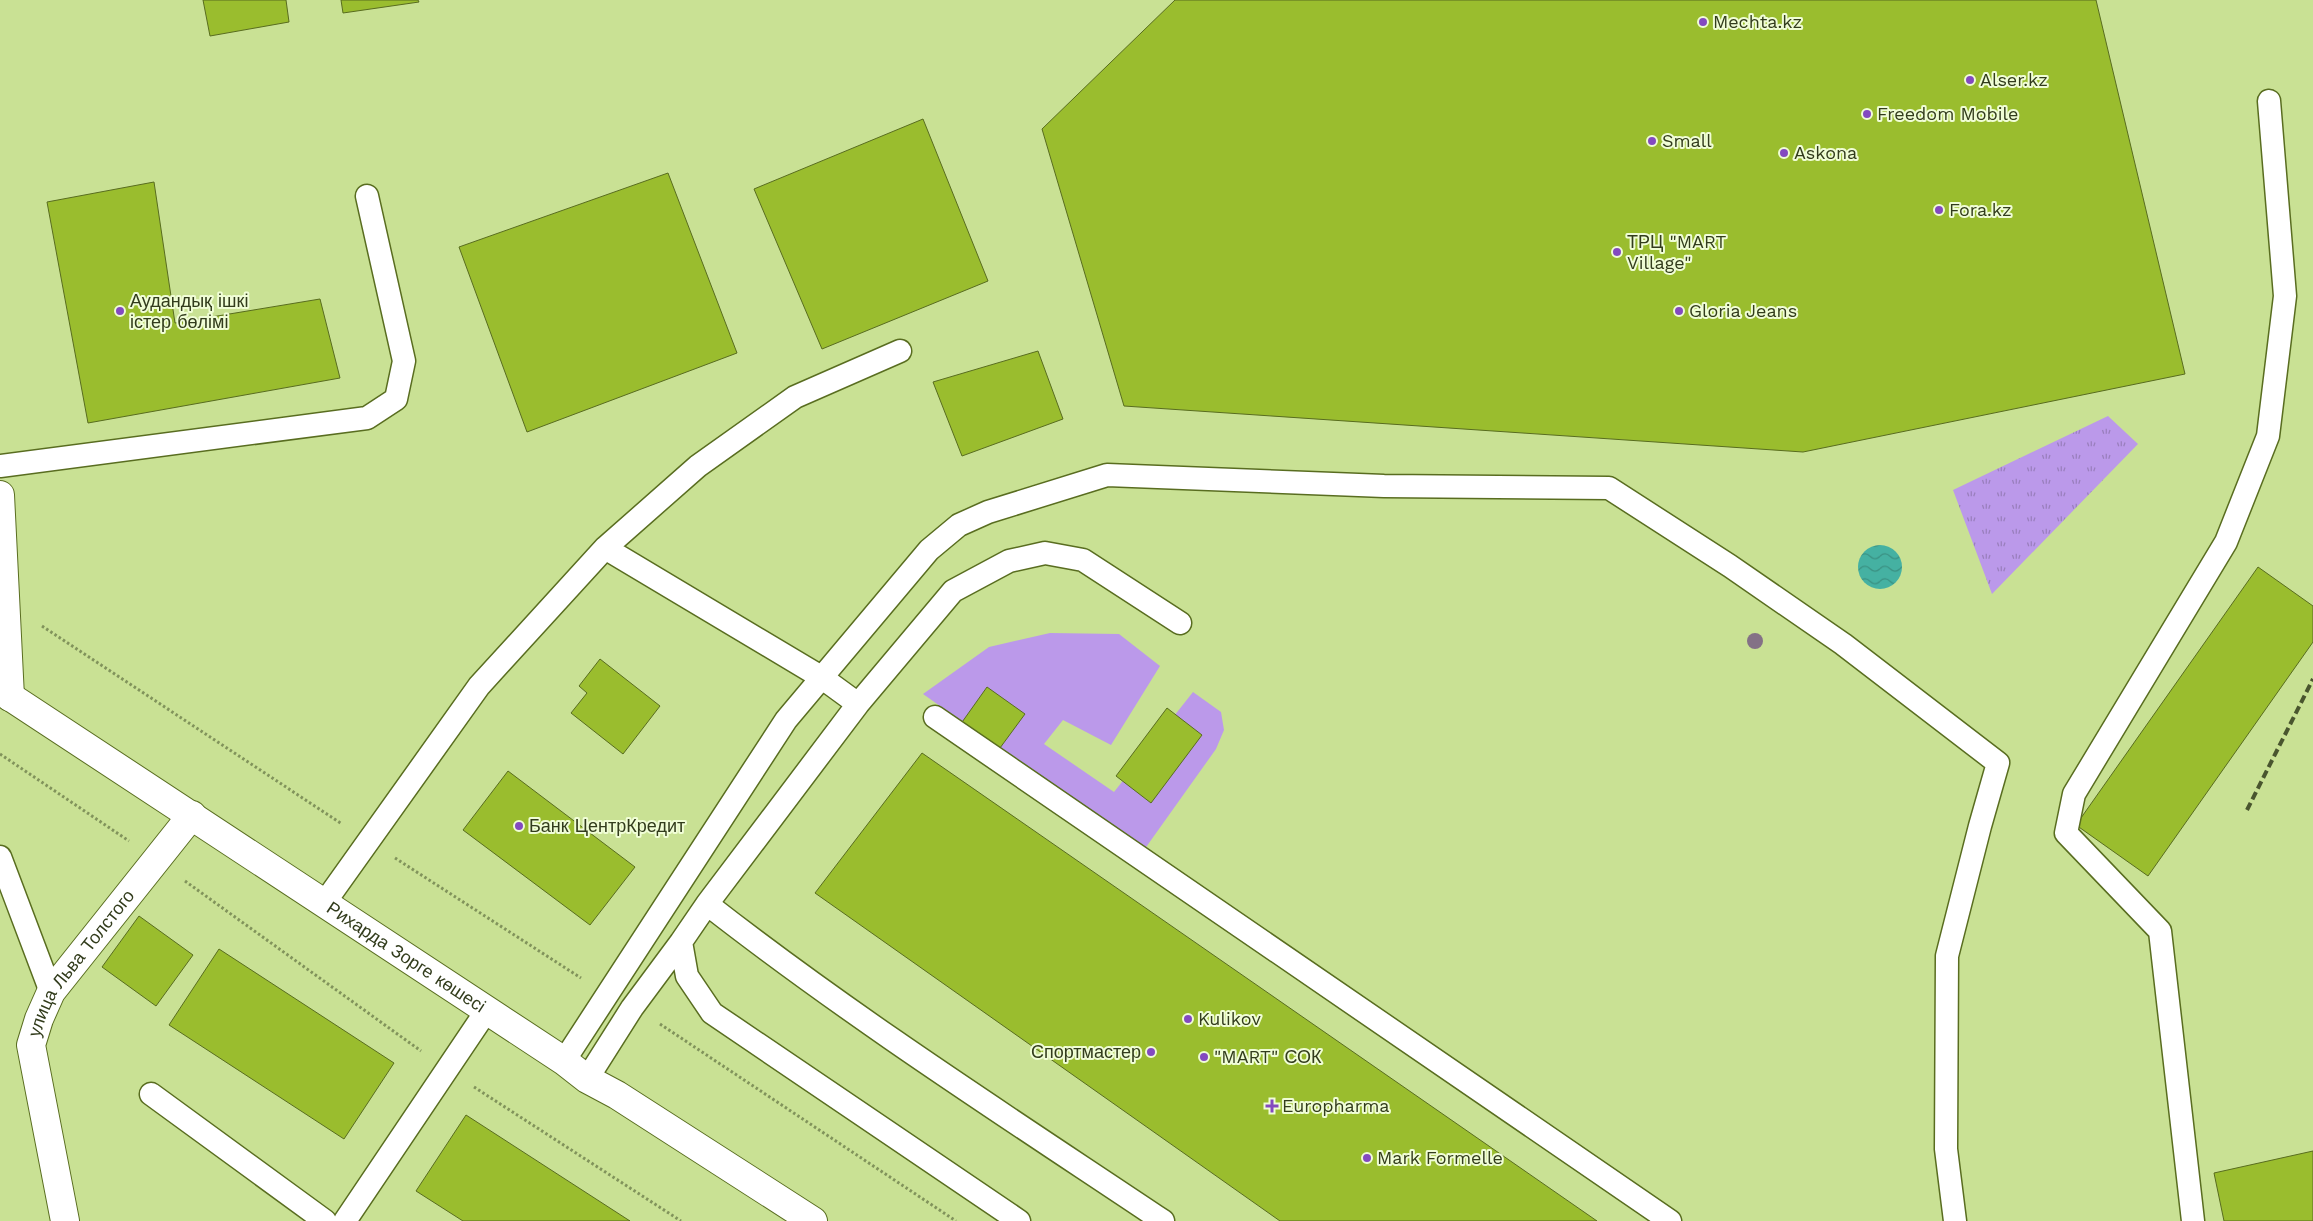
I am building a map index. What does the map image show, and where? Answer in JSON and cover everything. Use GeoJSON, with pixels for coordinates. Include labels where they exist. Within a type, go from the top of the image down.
{"type":"FeatureCollection","features":[{"type":"Feature","properties":{"kind":"main road"},"geometry":{"type":"LineString","coordinates":[[0,494],[5,601],[5,694]]}},
{"type":"Feature","properties":{"kind":"main road","name":"Рихарда Зорге көшесі"},"geometry":{"type":"LineString","coordinates":[[5,694],[564,1060],[587,1079],[617,1095],[813,1221]]}},
{"type":"Feature","properties":{"kind":"main road","name":"улица Льва Толстого"},"geometry":{"type":"LineString","coordinates":[[65,1221],[31,1045],[39,1019],[51,992],[192,815]]}},
{"type":"Feature","properties":{"kind":"lane"},"geometry":{"type":"LineString","coordinates":[[2193,1221],[2160,931],[2066,833],[2074,794],[2226,542],[2268,436],[2285,296],[2269,101]]}},
{"type":"Feature","properties":{"kind":"lane"},"geometry":{"type":"LineString","coordinates":[[0,466],[367,418],[396,399],[404,361],[367,196]]}},
{"type":"Feature","properties":{"kind":"lane"},"geometry":{"type":"LineString","coordinates":[[325,902],[479,686],[605,548],[698,466],[795,397],[900,351]]}},
{"type":"Feature","properties":{"kind":"lane"},"geometry":{"type":"LineString","coordinates":[[564,1060],[786,720],[929,550],[959,525],[988,512],[1107,475],[1384,486],[1609,488],[1730,566],[1843,644],[1998,763],[1947,956],[1946,1149],[1955,1221]]}},
{"type":"Feature","properties":{"kind":"lane"},"geometry":{"type":"LineString","coordinates":[[605,548],[821,677],[858,704]]}},
{"type":"Feature","properties":{"kind":"lane"},"geometry":{"type":"LineString","coordinates":[[587,1079],[632,1008],[707,904],[858,704],[953,591],[1009,561],[1045,553],[1083,560],[1180,623]]}},
{"type":"Feature","properties":{"kind":"lane"},"geometry":{"type":"LineString","coordinates":[[935,717],[1670,1221]]}},
{"type":"Feature","properties":{"kind":"lane"},"geometry":{"type":"LineString","coordinates":[[0,857],[51,992]]}},
{"type":"Feature","properties":{"kind":"lane"},"geometry":{"type":"LineString","coordinates":[[707,904],[769,952],[961,1087],[1163,1221]]}},
{"type":"Feature","properties":{"kind":"lane"},"geometry":{"type":"LineString","coordinates":[[681,942],[687,976],[712,1013],[1018,1221]]}},
{"type":"Feature","properties":{"kind":"lane"},"geometry":{"type":"LineString","coordinates":[[345,1221],[487,1010]]}},
{"type":"Feature","properties":{"kind":"lane"},"geometry":{"type":"LineString","coordinates":[[150,1094],[325,1221]]}},
{"type":"Feature","properties":{"kind":"path"},"geometry":{"type":"LineString","coordinates":[[5,601],[368,841],[606,994]]}},
{"type":"Feature","properties":{"kind":"path"},"geometry":{"type":"LineString","coordinates":[[0,754],[156,860],[447,1069],[681,1221]]}},
{"type":"Feature","properties":{"kind":"path"},"geometry":{"type":"LineString","coordinates":[[632,1008],[661,1024],[956,1221]]}},
{"type":"Feature","properties":{"kind":"green space"},"geometry":{"type":"Polygon","coordinates":[[[2108,416],[2138,444],[1992,594],[1953,490],[2108,416]]]}},
{"type":"Feature","properties":{"kind":"green space"},"geometry":{"type":"Polygon","coordinates":[[[1050,633],[1119,634],[1160,666],[1111,745],[1063,720],[1044,744],[1114,792],[1193,692],[1221,712],[1224,730],[1216,749],[1144,850],[923,694],[989,647],[1050,633]]]}},
{"type":"Feature","properties":{"kind":"water"},"geometry":{"type":"Polygon","coordinates":[[[1884,545],[1896,551],[1901,558],[1901,576],[1896,583],[1889,588],[1876,589],[1868,586],[1861,579],[1858,563],[1861,555],[1868,548],[1884,545]]]}},
{"type":"Feature","properties":{"kind":"building"},"geometry":{"type":"Polygon","coordinates":[[[203,0],[286,0],[289,22],[210,36],[203,0]]]}},
{"type":"Feature","properties":{"kind":"building"},"geometry":{"type":"Polygon","coordinates":[[[341,0],[418,0],[419,2],[343,13],[341,0]]]}},
{"type":"Feature","properties":{"kind":"building","name":"ТРЦ \"MART Village\""},"geometry":{"type":"Polygon","coordinates":[[[1175,0],[2096,0],[2185,374],[1803,452],[1124,406],[1042,129],[1175,0]]]}},
{"type":"Feature","properties":{"kind":"building"},"geometry":{"type":"Polygon","coordinates":[[[923,119],[988,281],[822,349],[754,189],[923,119]]]}},
{"type":"Feature","properties":{"kind":"building"},"geometry":{"type":"Polygon","coordinates":[[[668,173],[737,353],[527,432],[459,247],[668,173]]]}},
{"type":"Feature","properties":{"kind":"building","name":"Аудандық ішкі істер бөлімі"},"geometry":{"type":"Polygon","coordinates":[[[154,182],[175,323],[320,299],[340,378],[88,423],[47,202],[154,182]]]}},
{"type":"Feature","properties":{"kind":"building"},"geometry":{"type":"Polygon","coordinates":[[[1038,351],[1063,419],[962,456],[933,382],[1038,351]]]}},
{"type":"Feature","properties":{"kind":"building"},"geometry":{"type":"Polygon","coordinates":[[[2258,567],[2313,606],[2313,642],[2148,876],[2076,825],[2258,567]]]}},
{"type":"Feature","properties":{"kind":"building"},"geometry":{"type":"Polygon","coordinates":[[[600,659],[660,706],[623,754],[571,713],[587,693],[579,686],[600,659]]]}},
{"type":"Feature","properties":{"kind":"building"},"geometry":{"type":"Polygon","coordinates":[[[987,687],[1025,714],[997,752],[960,725],[987,687]]]}},
{"type":"Feature","properties":{"kind":"building"},"geometry":{"type":"Polygon","coordinates":[[[1167,708],[1202,735],[1151,803],[1116,776],[1167,708]]]}},
{"type":"Feature","properties":{"kind":"building","name":"\"MART\" СОК"},"geometry":{"type":"Polygon","coordinates":[[[922,753],[1597,1221],[1280,1221],[815,893],[922,753]]]}},
{"type":"Feature","properties":{"kind":"building"},"geometry":{"type":"Polygon","coordinates":[[[508,771],[635,867],[590,925],[463,830],[508,771]]]}},
{"type":"Feature","properties":{"kind":"building"},"geometry":{"type":"Polygon","coordinates":[[[139,916],[193,955],[156,1006],[102,967],[139,916]]]}},
{"type":"Feature","properties":{"kind":"building"},"geometry":{"type":"Polygon","coordinates":[[[219,949],[394,1063],[344,1139],[169,1025],[219,949]]]}},
{"type":"Feature","properties":{"kind":"building"},"geometry":{"type":"Polygon","coordinates":[[[466,1115],[630,1221],[463,1221],[416,1191],[466,1115]]]}},
{"type":"Feature","properties":{"kind":"building"},"geometry":{"type":"Polygon","coordinates":[[[2313,1151],[2313,1221],[2224,1221],[2214,1173],[2313,1151]]]}},
{"type":"Feature","properties":{"kind":"railway"},"geometry":{"type":"LineString","coordinates":[[2247,810],[2313,679]]}},
{"type":"Feature","properties":{"kind":"place","name":"Mechta.kz"},"geometry":{"type":"Point","coordinates":[1703,22]}},
{"type":"Feature","properties":{"kind":"place","name":"Alser.kz"},"geometry":{"type":"Point","coordinates":[1970,80]}},
{"type":"Feature","properties":{"kind":"place","name":"Freedom Mobile"},"geometry":{"type":"Point","coordinates":[1867,114]}},
{"type":"Feature","properties":{"kind":"place","name":"Small"},"geometry":{"type":"Point","coordinates":[1652,141]}},
{"type":"Feature","properties":{"kind":"place","name":"Askona"},"geometry":{"type":"Point","coordinates":[1784,153]}},
{"type":"Feature","properties":{"kind":"place","name":"Fora.kz"},"geometry":{"type":"Point","coordinates":[1939,210]}},
{"type":"Feature","properties":{"kind":"place","name":"ТРЦ \"MART Village\""},"geometry":{"type":"Point","coordinates":[1617,252]}},
{"type":"Feature","properties":{"kind":"place","name":"Аудандық ішкі істер бөлімі"},"geometry":{"type":"Point","coordinates":[120,311]}},
{"type":"Feature","properties":{"kind":"place","name":"Gloria Jeans"},"geometry":{"type":"Point","coordinates":[1679,311]}},
{"type":"Feature","properties":{"kind":"place","name":"Банк ЦентрКредит"},"geometry":{"type":"Point","coordinates":[519,826]}},
{"type":"Feature","properties":{"kind":"place","name":"Kulikov"},"geometry":{"type":"Point","coordinates":[1188,1019]}},
{"type":"Feature","properties":{"kind":"place","name":"Спортмастер"},"geometry":{"type":"Point","coordinates":[1151,1052]}},
{"type":"Feature","properties":{"kind":"place","name":"\"MART\" СОК"},"geometry":{"type":"Point","coordinates":[1204,1057]}},
{"type":"Feature","properties":{"kind":"place","name":"Europharma"},"geometry":{"type":"Point","coordinates":[1272,1106]}},
{"type":"Feature","properties":{"kind":"place","name":"Mark Formelle"},"geometry":{"type":"Point","coordinates":[1367,1158]}}]}
